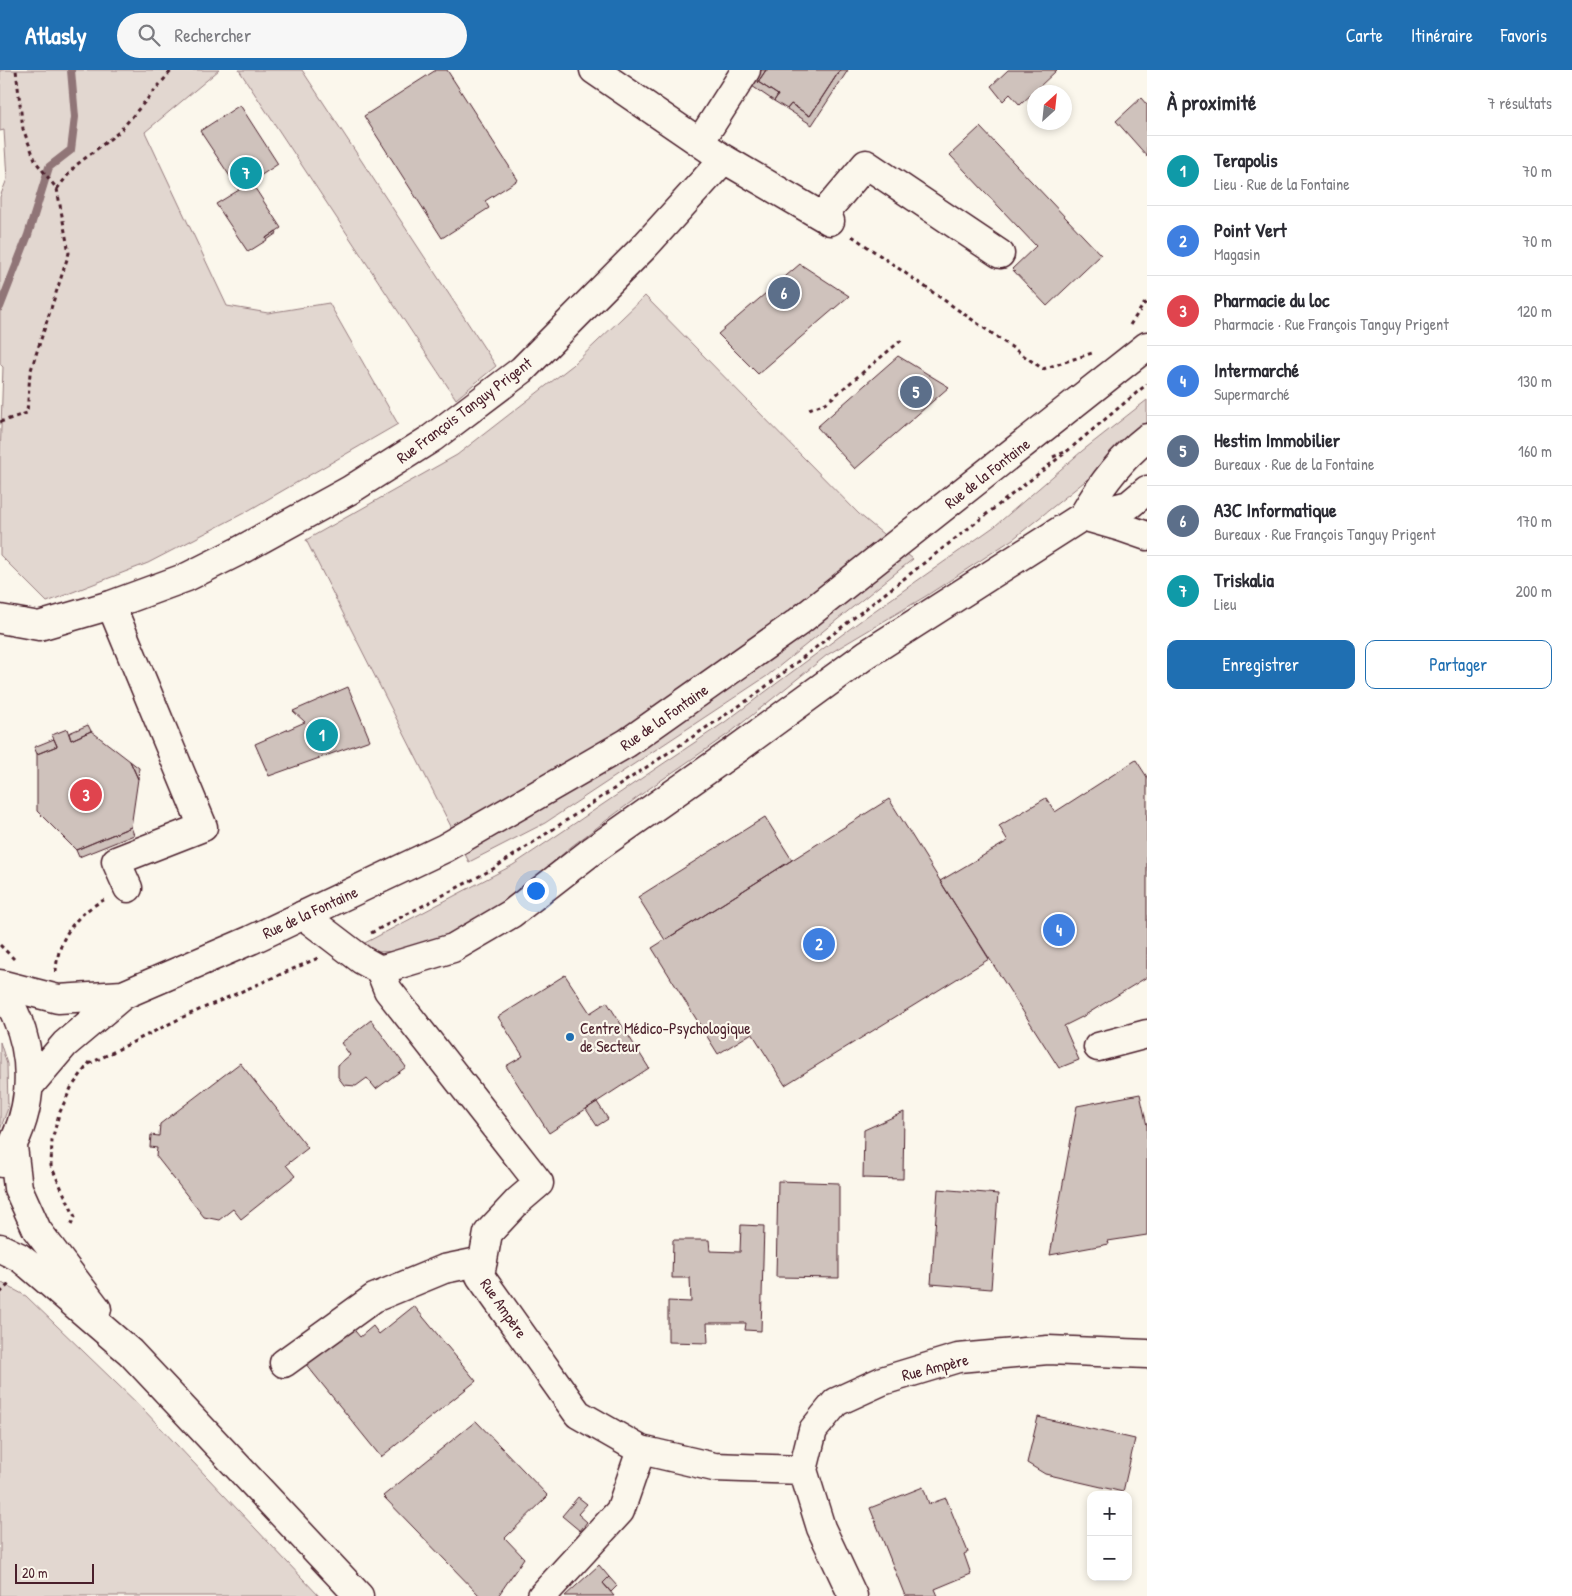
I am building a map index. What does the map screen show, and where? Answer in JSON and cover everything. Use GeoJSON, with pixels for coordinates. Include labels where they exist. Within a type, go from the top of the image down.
{"type":"FeatureCollection","features":[{"type":"Feature","properties":{"kind":"street"},"geometry":{"type":"LineString","coordinates":[[594,70],[724,159],[826,218],[866,164],[1000,254]]}},
{"type":"Feature","properties":{"kind":"street"},"geometry":{"type":"LineString","coordinates":[[700,142],[746,70]]}},
{"type":"Feature","properties":{"kind":"street","name":"Rue François Tanguy Prigent"},"geometry":{"type":"LineString","coordinates":[[0,619],[39,626],[111,605],[187,577],[239,551],[350,490],[432,438],[522,370],[644,247],[724,159]]}},
{"type":"Feature","properties":{"kind":"street","name":"Rue de la Fontaine"},"geometry":{"type":"LineString","coordinates":[[30,1085],[65,1044],[123,995],[252,940],[445,848],[627,743],[797,623],[1147,346]]}},
{"type":"Feature","properties":{"kind":"street"},"geometry":{"type":"LineString","coordinates":[[1083,516],[1097,491],[1130,451],[1147,438]]}},
{"type":"Feature","properties":{"kind":"street"},"geometry":{"type":"LineString","coordinates":[[371,965],[453,948],[511,914],[592,851],[737,749],[867,654],[1083,516],[1129,505],[1147,490]]}},
{"type":"Feature","properties":{"kind":"street"},"geometry":{"type":"LineString","coordinates":[[1083,516],[1147,536]]}},
{"type":"Feature","properties":{"kind":"street"},"geometry":{"type":"LineString","coordinates":[[111,605],[203,827],[116,861],[128,888]]}},
{"type":"Feature","properties":{"kind":"street","name":"Rue Ampère"},"geometry":{"type":"LineString","coordinates":[[303,915],[371,965],[388,990],[539,1183],[518,1201],[488,1233],[480,1276],[578,1414],[641,1450],[714,1467],[803,1470],[813,1430],[836,1402],[882,1381],[958,1358],[1048,1350],[1147,1354]]}},
{"type":"Feature","properties":{"kind":"street","name":"Rue de la Fontaine"},"geometry":{"type":"LineString","coordinates":[[0,984],[58,999],[123,995]]}},
{"type":"Feature","properties":{"kind":"street"},"geometry":{"type":"LineString","coordinates":[[0,989],[16,1014],[27,1049],[30,1085],[25,1117],[6,1156],[37,1230],[130,1352],[358,1596]]}},
{"type":"Feature","properties":{"kind":"street"},"geometry":{"type":"LineString","coordinates":[[1098,1047],[1147,1034]]}},
{"type":"Feature","properties":{"kind":"street"},"geometry":{"type":"LineString","coordinates":[[0,1248],[24,1261],[130,1352]]}},
{"type":"Feature","properties":{"kind":"street"},"geometry":{"type":"LineString","coordinates":[[284,1363],[374,1298],[444,1269],[483,1262]]}},
{"type":"Feature","properties":{"kind":"street"},"geometry":{"type":"LineString","coordinates":[[542,1596],[620,1511],[641,1450]]}},
{"type":"Feature","properties":{"kind":"street"},"geometry":{"type":"LineString","coordinates":[[803,1470],[821,1528],[853,1596]]}},
{"type":"Feature","properties":{"kind":"path"},"geometry":{"type":"LineString","coordinates":[[0,422],[27,413],[30,373],[69,253],[57,189],[36,162],[23,129],[16,70]]}},
{"type":"Feature","properties":{"kind":"path"},"geometry":{"type":"LineString","coordinates":[[57,189],[76,166],[119,132],[172,70]]}},
{"type":"Feature","properties":{"kind":"path"},"geometry":{"type":"LineString","coordinates":[[826,218],[1043,368],[1097,352]]}},
{"type":"Feature","properties":{"kind":"path"},"geometry":{"type":"LineString","coordinates":[[808,409],[826,403],[904,338]]}},
{"type":"Feature","properties":{"kind":"path"},"geometry":{"type":"LineString","coordinates":[[1068,451],[1147,384]]}},
{"type":"Feature","properties":{"kind":"path"},"geometry":{"type":"LineString","coordinates":[[56,978],[56,966],[63,939],[74,922],[92,906],[128,888]]}},
{"type":"Feature","properties":{"kind":"path"},"geometry":{"type":"LineString","coordinates":[[70,1225],[75,1217],[51,1166],[52,1140],[59,1114],[71,1088],[89,1064]]}},
{"type":"Feature","properties":{"kind":"shaded area"},"geometry":{"type":"Polygon","coordinates":[[[0,70],[219,70],[145,132],[227,306],[268,313],[329,303],[398,424],[244,513],[148,563],[47,602],[0,555],[0,457],[3,367],[0,364],[0,197],[7,179],[4,130],[0,131],[0,70]]]}},
{"type":"Feature","properties":{"kind":"shaded area"},"geometry":{"type":"Polygon","coordinates":[[[239,70],[302,70],[496,366],[456,399],[239,70]]]}},
{"type":"Feature","properties":{"kind":"shaded area"},"geometry":{"type":"Polygon","coordinates":[[[645,296],[859,514],[913,559],[767,676],[545,823],[469,862],[306,540],[457,455],[573,365],[645,296]]]}},
{"type":"Feature","properties":{"kind":"shaded area"},"geometry":{"type":"Polygon","coordinates":[[[1147,400],[1147,427],[1084,482],[1013,539],[926,596],[827,655],[731,732],[650,788],[572,846],[543,871],[527,892],[443,939],[405,951],[375,952],[361,945],[513,865],[725,722],[867,616],[995,526],[1082,451],[1147,400]]]}},
{"type":"Feature","properties":{"kind":"shaded area"},"geometry":{"type":"Polygon","coordinates":[[[0,1042],[7,1064],[8,1108],[0,1130],[0,1042]]]}},
{"type":"Feature","properties":{"kind":"shaded area"},"geometry":{"type":"Polygon","coordinates":[[[0,1282],[26,1296],[143,1409],[319,1596],[0,1596],[0,1282]]]}},
{"type":"Feature","properties":{"kind":"building"},"geometry":{"type":"Polygon","coordinates":[[[436,70],[447,70],[518,180],[485,201],[489,208],[442,238],[364,116],[436,70]]]}},
{"type":"Feature","properties":{"kind":"building"},"geometry":{"type":"Polygon","coordinates":[[[759,70],[766,70],[758,82],[778,95],[774,101],[749,84],[759,70]]]}},
{"type":"Feature","properties":{"kind":"building"},"geometry":{"type":"Polygon","coordinates":[[[766,70],[840,70],[810,116],[791,104],[787,109],[774,101],[778,95],[758,82],[766,70]]]}},
{"type":"Feature","properties":{"kind":"building"},"geometry":{"type":"Polygon","coordinates":[[[840,70],[848,70],[812,125],[787,109],[791,104],[810,116],[840,70]]]}},
{"type":"Feature","properties":{"kind":"building"},"geometry":{"type":"Polygon","coordinates":[[[1008,70],[1057,70],[1041,85],[1027,85],[1027,98],[1020,105],[1010,94],[1003,101],[991,86],[1008,70]]]}},
{"type":"Feature","properties":{"kind":"building"},"geometry":{"type":"Polygon","coordinates":[[[1141,98],[1147,105],[1147,156],[1116,121],[1141,98]]]}},
{"type":"Feature","properties":{"kind":"building"},"geometry":{"type":"Polygon","coordinates":[[[240,105],[278,164],[251,182],[281,228],[248,252],[216,204],[239,190],[200,131],[240,105]]]}},
{"type":"Feature","properties":{"kind":"building"},"geometry":{"type":"Polygon","coordinates":[[[980,127],[1101,255],[1047,306],[1012,269],[1036,246],[950,155],[980,127]]]}},
{"type":"Feature","properties":{"kind":"building"},"geometry":{"type":"Polygon","coordinates":[[[276,231],[277,233],[267,240],[266,238],[276,231]]]}},
{"type":"Feature","properties":{"kind":"building"},"geometry":{"type":"Polygon","coordinates":[[[800,264],[849,296],[758,374],[718,334],[800,264]]]}},
{"type":"Feature","properties":{"kind":"building"},"geometry":{"type":"Polygon","coordinates":[[[898,356],[949,387],[855,469],[817,427],[898,356]]]}},
{"type":"Feature","properties":{"kind":"building"},"geometry":{"type":"Polygon","coordinates":[[[348,687],[370,740],[269,776],[255,744],[305,722],[293,711],[348,687]]]}},
{"type":"Feature","properties":{"kind":"building"},"geometry":{"type":"Polygon","coordinates":[[[88,725],[91,731],[71,740],[69,733],[88,725]]]}},
{"type":"Feature","properties":{"kind":"building"},"geometry":{"type":"Polygon","coordinates":[[[67,729],[71,740],[91,731],[130,761],[138,779],[131,827],[76,850],[37,811],[37,754],[57,746],[52,735],[67,729]]]}},
{"type":"Feature","properties":{"kind":"building"},"geometry":{"type":"Polygon","coordinates":[[[54,739],[57,746],[37,754],[34,747],[54,739]]]}},
{"type":"Feature","properties":{"kind":"building"},"geometry":{"type":"Polygon","coordinates":[[[1136,760],[1147,777],[1147,977],[1064,1026],[1079,1060],[1059,1068],[940,881],[1008,841],[999,826],[1046,798],[1055,812],[1136,760]]]}},
{"type":"Feature","properties":{"kind":"building"},"geometry":{"type":"Polygon","coordinates":[[[130,761],[139,768],[138,779],[130,761]]]}},
{"type":"Feature","properties":{"kind":"building"},"geometry":{"type":"Polygon","coordinates":[[[889,799],[989,959],[785,1085],[752,1033],[718,1054],[652,948],[889,799]]]}},
{"type":"Feature","properties":{"kind":"building"},"geometry":{"type":"Polygon","coordinates":[[[765,817],[792,860],[665,940],[638,897],[765,817]]]}},
{"type":"Feature","properties":{"kind":"building"},"geometry":{"type":"Polygon","coordinates":[[[131,827],[134,835],[79,857],[76,850],[131,827]]]}},
{"type":"Feature","properties":{"kind":"building","name":"Centre Médico-Psychologique de Secteur"},"geometry":{"type":"Polygon","coordinates":[[[565,975],[590,1013],[607,1002],[649,1068],[549,1133],[506,1066],[523,1056],[498,1017],[565,975]]]}},
{"type":"Feature","properties":{"kind":"building"},"geometry":{"type":"Polygon","coordinates":[[[371,1020],[406,1067],[376,1089],[367,1078],[356,1086],[344,1085],[338,1077],[338,1065],[350,1055],[341,1043],[371,1020]]]}},
{"type":"Feature","properties":{"kind":"building"},"geometry":{"type":"Polygon","coordinates":[[[240,1063],[308,1148],[286,1165],[295,1176],[241,1219],[233,1209],[219,1220],[204,1217],[156,1156],[157,1148],[150,1147],[151,1135],[159,1136],[160,1124],[240,1063]]]}},
{"type":"Feature","properties":{"kind":"building"},"geometry":{"type":"Polygon","coordinates":[[[1140,1094],[1147,1126],[1147,1235],[1108,1241],[1109,1244],[1050,1255],[1077,1106],[1140,1094]]]}},
{"type":"Feature","properties":{"kind":"building"},"geometry":{"type":"Polygon","coordinates":[[[597,1102],[608,1119],[597,1126],[586,1109],[597,1102]]]}},
{"type":"Feature","properties":{"kind":"building"},"geometry":{"type":"Polygon","coordinates":[[[904,1112],[903,1179],[863,1178],[864,1130],[904,1112]]]}},
{"type":"Feature","properties":{"kind":"building"},"geometry":{"type":"Polygon","coordinates":[[[778,1181],[839,1183],[839,1278],[776,1277],[778,1181]]]}},
{"type":"Feature","properties":{"kind":"building"},"geometry":{"type":"Polygon","coordinates":[[[938,1189],[998,1194],[991,1289],[931,1284],[938,1189]]]}},
{"type":"Feature","properties":{"kind":"building"},"geometry":{"type":"Polygon","coordinates":[[[741,1225],[764,1226],[761,1331],[745,1330],[746,1323],[707,1323],[708,1343],[668,1342],[668,1301],[691,1302],[690,1278],[672,1278],[673,1240],[709,1240],[710,1251],[740,1252],[741,1225]]]}},
{"type":"Feature","properties":{"kind":"building"},"geometry":{"type":"Polygon","coordinates":[[[414,1306],[476,1381],[381,1457],[305,1363],[351,1326],[360,1337],[373,1326],[379,1334],[414,1306]]]}},
{"type":"Feature","properties":{"kind":"building"},"geometry":{"type":"Polygon","coordinates":[[[1038,1417],[1135,1439],[1123,1491],[1045,1474],[1027,1463],[1038,1417]]]}},
{"type":"Feature","properties":{"kind":"building"},"geometry":{"type":"Polygon","coordinates":[[[476,1421],[548,1496],[505,1538],[524,1558],[498,1596],[480,1596],[383,1496],[476,1421]]]}},
{"type":"Feature","properties":{"kind":"building"},"geometry":{"type":"Polygon","coordinates":[[[923,1487],[929,1504],[946,1498],[968,1552],[964,1554],[971,1574],[935,1589],[938,1596],[905,1596],[870,1508],[923,1487]]]}},
{"type":"Feature","properties":{"kind":"building"},"geometry":{"type":"Polygon","coordinates":[[[578,1497],[587,1504],[578,1514],[587,1522],[580,1531],[562,1516],[578,1497]]]}},
{"type":"Feature","properties":{"kind":"building"},"geometry":{"type":"Polygon","coordinates":[[[599,1565],[609,1577],[603,1583],[614,1596],[565,1596],[599,1565]]]}},
{"type":"Feature","properties":{"kind":"building"},"geometry":{"type":"Polygon","coordinates":[[[609,1577],[617,1586],[611,1592],[603,1583],[609,1577]]]}},
{"type":"Feature","properties":{"kind":"waterway"},"geometry":{"type":"LineString","coordinates":[[0,307],[28,235],[49,167],[71,150],[75,117],[71,70]]}},
{"type":"Feature","properties":{"kind":"place","name":"Triskalia"},"geometry":{"type":"Point","coordinates":[246,173]}},
{"type":"Feature","properties":{"kind":"place","name":"A3C Informatique"},"geometry":{"type":"Point","coordinates":[784,293]}},
{"type":"Feature","properties":{"kind":"place","name":"Hestim Immobilier"},"geometry":{"type":"Point","coordinates":[916,392]}},
{"type":"Feature","properties":{"kind":"place","name":"Terapolis"},"geometry":{"type":"Point","coordinates":[322,735]}},
{"type":"Feature","properties":{"kind":"place","name":"Pharmacie du loc"},"geometry":{"type":"Point","coordinates":[86,795]}},
{"type":"Feature","properties":{"kind":"place","name":"Intermarché"},"geometry":{"type":"Point","coordinates":[1059,930]}},
{"type":"Feature","properties":{"kind":"place","name":"Point Vert"},"geometry":{"type":"Point","coordinates":[819,944]}},
{"type":"Feature","properties":{"kind":"place","name":"Centre Médico-Psychologique de Secteur"},"geometry":{"type":"Point","coordinates":[570,1037]}}]}
